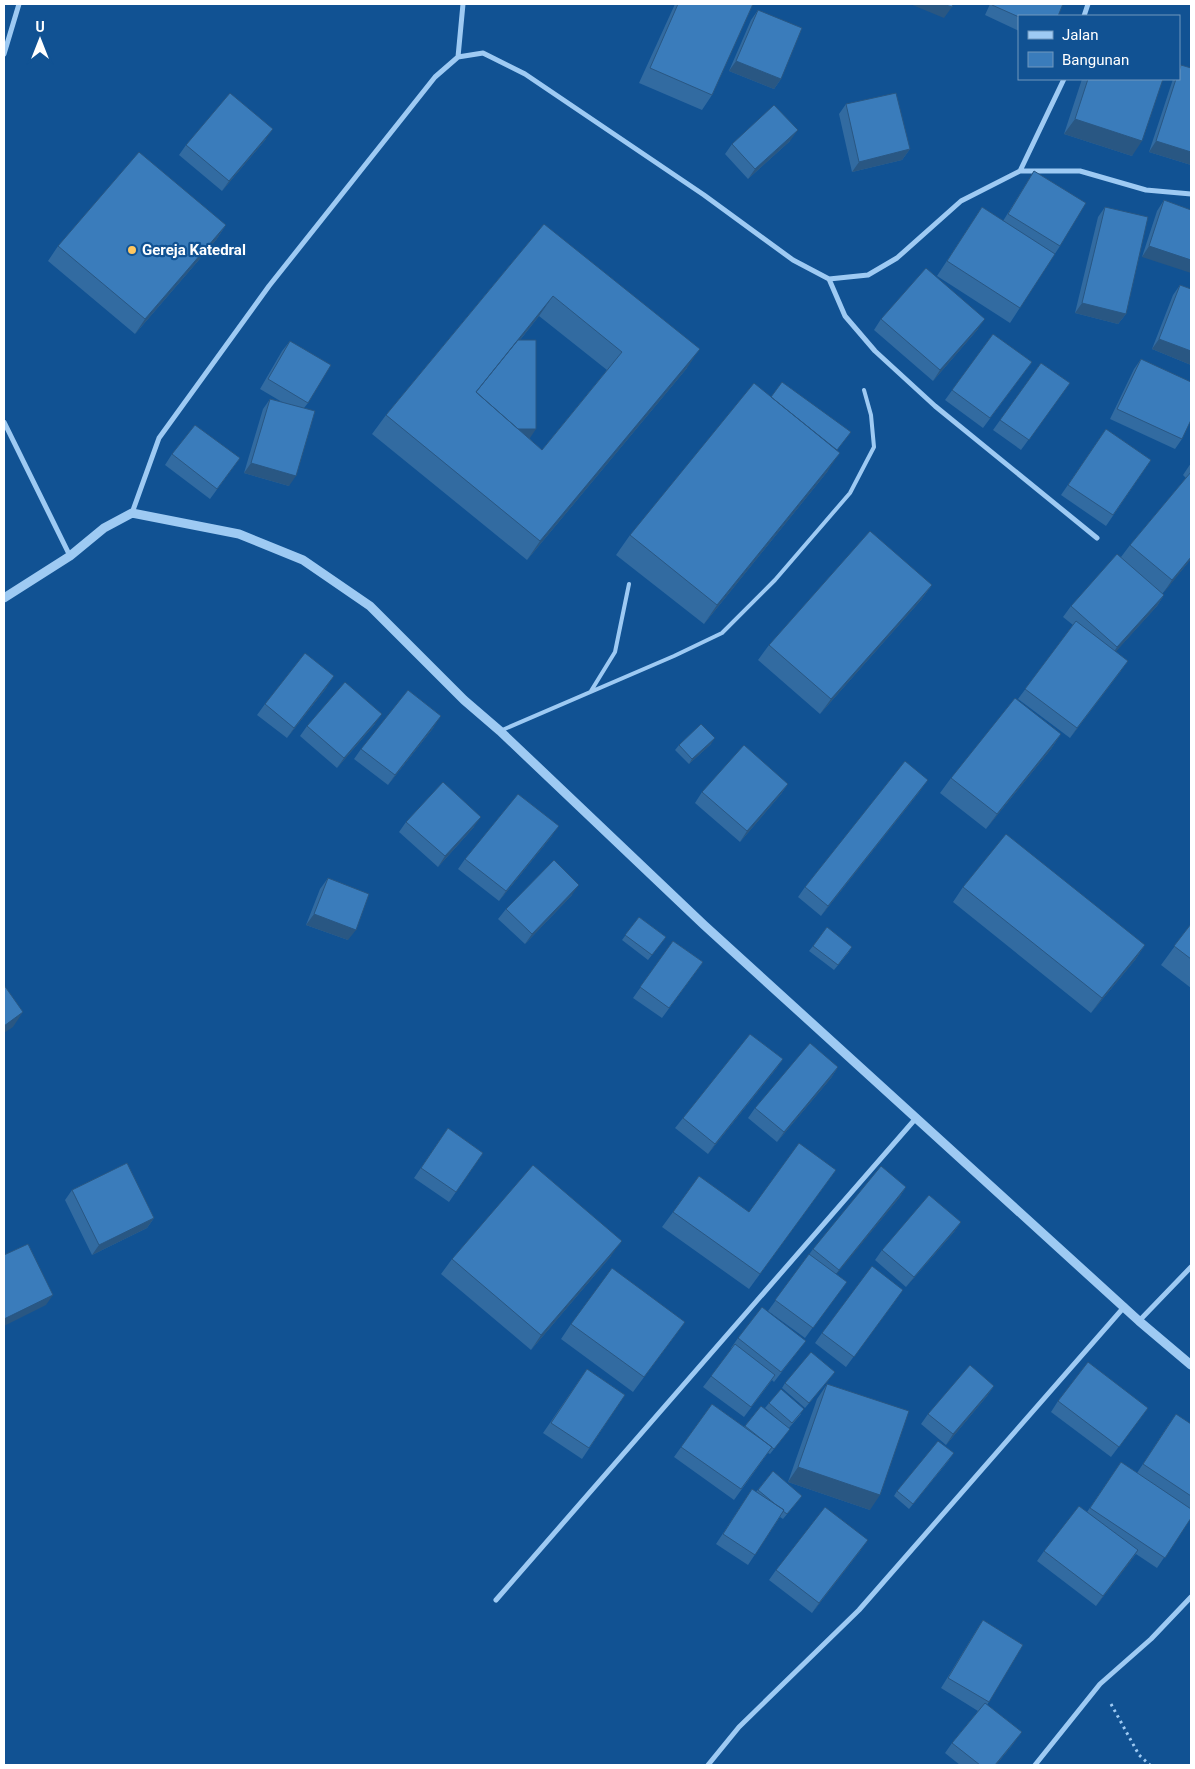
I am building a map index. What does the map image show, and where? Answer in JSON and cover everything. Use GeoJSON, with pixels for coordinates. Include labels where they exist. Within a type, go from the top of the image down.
{"type":"FeatureCollection","features":[{"type":"Feature","properties":{"kind":"street"},"geometry":{"type":"LineString","coordinates":[[4,54],[19,4]]}},
{"type":"Feature","properties":{"kind":"street"},"geometry":{"type":"LineString","coordinates":[[458,57],[463,4]]}},
{"type":"Feature","properties":{"kind":"street"},"geometry":{"type":"LineString","coordinates":[[132,513],[159,438],[269,286],[435,77],[458,57],[483,53],[525,74],[704,194],[793,260],[829,279],[868,274],[896,258],[961,201],[1020,171],[1080,171],[1146,190],[1191,194]]}},
{"type":"Feature","properties":{"kind":"street"},"geometry":{"type":"LineString","coordinates":[[1020,171],[1064,80]]}},
{"type":"Feature","properties":{"kind":"street"},"geometry":{"type":"LineString","coordinates":[[829,279],[844,316],[875,351],[935,406],[1097,538]]}},
{"type":"Feature","properties":{"kind":"street"},"geometry":{"type":"LineString","coordinates":[[4,422],[70,556]]}},
{"type":"Feature","properties":{"kind":"street"},"geometry":{"type":"LineString","coordinates":[[4,598],[70,556],[104,528],[132,513],[177,520],[239,534],[304,560],[370,606],[464,700],[500,731],[704,925],[1191,1365]]}},
{"type":"Feature","properties":{"kind":"street"},"geometry":{"type":"LineString","coordinates":[[496,1600],[918,1117]]}},
{"type":"Feature","properties":{"kind":"street"},"geometry":{"type":"LineString","coordinates":[[1139,1320],[1191,1267]]}},
{"type":"Feature","properties":{"kind":"street"},"geometry":{"type":"LineString","coordinates":[[708,1765],[740,1727],[859,1610],[1125,1306]]}},
{"type":"Feature","properties":{"kind":"street"},"geometry":{"type":"LineString","coordinates":[[1035,1765],[1100,1684],[1151,1640],[1191,1597]]}},
{"type":"Feature","properties":{"kind":"lane"},"geometry":{"type":"LineString","coordinates":[[500,731],[722,633],[775,580],[850,493],[874,447],[871,415],[864,390]]}},
{"type":"Feature","properties":{"kind":"lane"},"geometry":{"type":"LineString","coordinates":[[591,691],[615,652],[623,624],[629,584]]}},
{"type":"Feature","properties":{"kind":"path"},"geometry":{"type":"LineString","coordinates":[[1100,1684],[1139,1755],[1150,1765]]}},
{"type":"Feature","properties":{"kind":"building"},"geometry":{"type":"Polygon","coordinates":[[[678,4],[753,4],[712,95],[650,68],[678,4]]]}},
{"type":"Feature","properties":{"kind":"building"},"geometry":{"type":"Polygon","coordinates":[[[1063,4],[1058,15],[1018,15],[1018,17],[992,5],[1063,4]]]}},
{"type":"Feature","properties":{"kind":"building"},"geometry":{"type":"Polygon","coordinates":[[[758,10],[802,28],[781,79],[736,61],[758,10]]]}},
{"type":"Feature","properties":{"kind":"building"},"geometry":{"type":"Polygon","coordinates":[[[1181,65],[1191,68],[1191,152],[1156,141],[1176,80],[1180,80],[1181,65]]]}},
{"type":"Feature","properties":{"kind":"building"},"geometry":{"type":"Polygon","coordinates":[[[1088,80],[1163,80],[1142,141],[1075,119],[1088,80]]]}},
{"type":"Feature","properties":{"kind":"building"},"geometry":{"type":"Polygon","coordinates":[[[230,93],[273,129],[229,181],[186,145],[230,93]]]}},
{"type":"Feature","properties":{"kind":"building"},"geometry":{"type":"Polygon","coordinates":[[[896,93],[910,149],[859,162],[846,104],[896,93]]]}},
{"type":"Feature","properties":{"kind":"building"},"geometry":{"type":"Polygon","coordinates":[[[774,105],[798,130],[755,169],[732,144],[774,105]]]}},
{"type":"Feature","properties":{"kind":"building","name":"Gereja Katedral"},"geometry":{"type":"Polygon","coordinates":[[[139,152],[226,225],[145,319],[58,246],[139,152]]]}},
{"type":"Feature","properties":{"kind":"building"},"geometry":{"type":"Polygon","coordinates":[[[1034,171],[1086,203],[1060,246],[1008,214],[1034,171]]]}},
{"type":"Feature","properties":{"kind":"building"},"geometry":{"type":"Polygon","coordinates":[[[1164,200],[1191,210],[1191,260],[1149,246],[1164,200]]]}},
{"type":"Feature","properties":{"kind":"building"},"geometry":{"type":"Polygon","coordinates":[[[982,207],[1055,254],[1020,308],[947,261],[982,207]]]}},
{"type":"Feature","properties":{"kind":"building"},"geometry":{"type":"Polygon","coordinates":[[[1105,207],[1148,217],[1126,314],[1082,303],[1105,207]]]}},
{"type":"Feature","properties":{"kind":"building"},"geometry":{"type":"Polygon","coordinates":[[[544,224],[700,349],[540,541],[386,415],[544,224]],[[553,296],[476,392],[542,450],[622,352],[553,296]]]}},
{"type":"Feature","properties":{"kind":"building"},"geometry":{"type":"Polygon","coordinates":[[[926,268],[985,319],[940,370],[881,319],[926,268]]]}},
{"type":"Feature","properties":{"kind":"building"},"geometry":{"type":"Polygon","coordinates":[[[1180,285],[1191,289],[1191,351],[1159,339],[1180,285]]]}},
{"type":"Feature","properties":{"kind":"building"},"geometry":{"type":"Polygon","coordinates":[[[993,334],[1032,362],[990,418],[952,390],[993,334]]]}},
{"type":"Feature","properties":{"kind":"building"},"geometry":{"type":"Polygon","coordinates":[[[518,340],[536,340],[536,429],[518,429],[476,392],[518,340]]]}},
{"type":"Feature","properties":{"kind":"building"},"geometry":{"type":"Polygon","coordinates":[[[290,341],[331,365],[308,403],[268,379],[290,341]]]}},
{"type":"Feature","properties":{"kind":"building"},"geometry":{"type":"Polygon","coordinates":[[[1141,359],[1191,382],[1191,420],[1182,439],[1117,409],[1141,359]]]}},
{"type":"Feature","properties":{"kind":"building"},"geometry":{"type":"Polygon","coordinates":[[[1041,363],[1070,383],[1029,440],[1000,420],[1041,363]]]}},
{"type":"Feature","properties":{"kind":"building"},"geometry":{"type":"Polygon","coordinates":[[[782,382],[851,432],[837,450],[771,397],[782,382]]]}},
{"type":"Feature","properties":{"kind":"building"},"geometry":{"type":"Polygon","coordinates":[[[754,383],[840,453],[717,605],[630,535],[754,383]]]}},
{"type":"Feature","properties":{"kind":"building"},"geometry":{"type":"Polygon","coordinates":[[[270,399],[315,411],[296,476],[251,463],[270,399]]]}},
{"type":"Feature","properties":{"kind":"building"},"geometry":{"type":"Polygon","coordinates":[[[195,425],[240,458],[217,489],[172,454],[195,425]]]}},
{"type":"Feature","properties":{"kind":"building"},"geometry":{"type":"Polygon","coordinates":[[[1106,429],[1151,460],[1113,515],[1068,485],[1106,429]]]}},
{"type":"Feature","properties":{"kind":"building"},"geometry":{"type":"Polygon","coordinates":[[[1191,472],[1191,557],[1172,580],[1130,545],[1191,472]]]}},
{"type":"Feature","properties":{"kind":"building"},"geometry":{"type":"Polygon","coordinates":[[[870,531],[932,585],[831,699],[769,645],[870,531]]]}},
{"type":"Feature","properties":{"kind":"building"},"geometry":{"type":"Polygon","coordinates":[[[1117,554],[1164,595],[1117,647],[1071,606],[1117,554]]]}},
{"type":"Feature","properties":{"kind":"building"},"geometry":{"type":"Polygon","coordinates":[[[1076,621],[1128,661],[1077,728],[1025,689],[1076,621]]]}},
{"type":"Feature","properties":{"kind":"building"},"geometry":{"type":"Polygon","coordinates":[[[305,653],[334,676],[294,728],[265,704],[305,653]]]}},
{"type":"Feature","properties":{"kind":"building"},"geometry":{"type":"Polygon","coordinates":[[[345,682],[382,714],[344,758],[307,726],[345,682]]]}},
{"type":"Feature","properties":{"kind":"building"},"geometry":{"type":"Polygon","coordinates":[[[408,690],[441,716],[395,775],[361,749],[408,690]]]}},
{"type":"Feature","properties":{"kind":"building"},"geometry":{"type":"Polygon","coordinates":[[[1015,698],[1061,734],[997,814],[951,778],[1015,698]]]}},
{"type":"Feature","properties":{"kind":"building"},"geometry":{"type":"Polygon","coordinates":[[[701,724],[715,738],[692,759],[679,745],[701,724]]]}},
{"type":"Feature","properties":{"kind":"building"},"geometry":{"type":"Polygon","coordinates":[[[744,745],[788,784],[747,831],[702,792],[744,745]]]}},
{"type":"Feature","properties":{"kind":"building"},"geometry":{"type":"Polygon","coordinates":[[[905,761],[928,780],[828,906],[805,887],[905,761]]]}},
{"type":"Feature","properties":{"kind":"building"},"geometry":{"type":"Polygon","coordinates":[[[443,782],[481,817],[445,856],[406,822],[443,782]]]}},
{"type":"Feature","properties":{"kind":"building"},"geometry":{"type":"Polygon","coordinates":[[[518,794],[559,826],[506,891],[465,859],[518,794]]]}},
{"type":"Feature","properties":{"kind":"building"},"geometry":{"type":"Polygon","coordinates":[[[1006,834],[1145,945],[1102,998],[963,887],[1006,834]]]}},
{"type":"Feature","properties":{"kind":"building"},"geometry":{"type":"Polygon","coordinates":[[[554,860],[579,885],[532,934],[506,909],[554,860]]]}},
{"type":"Feature","properties":{"kind":"building"},"geometry":{"type":"Polygon","coordinates":[[[328,878],[369,894],[356,930],[314,914],[328,878]]]}},
{"type":"Feature","properties":{"kind":"building"},"geometry":{"type":"Polygon","coordinates":[[[639,917],[666,937],[652,955],[625,935],[639,917]]]}},
{"type":"Feature","properties":{"kind":"building"},"geometry":{"type":"Polygon","coordinates":[[[1191,924],[1191,959],[1174,946],[1191,924]]]}},
{"type":"Feature","properties":{"kind":"building"},"geometry":{"type":"Polygon","coordinates":[[[827,927],[852,947],[838,965],[813,946],[827,927]]]}},
{"type":"Feature","properties":{"kind":"building"},"geometry":{"type":"Polygon","coordinates":[[[673,941],[703,962],[669,1008],[640,987],[673,941]]]}},
{"type":"Feature","properties":{"kind":"building"},"geometry":{"type":"Polygon","coordinates":[[[4,985],[23,1012],[4,1026],[4,985]]]}},
{"type":"Feature","properties":{"kind":"building"},"geometry":{"type":"Polygon","coordinates":[[[750,1034],[783,1059],[715,1144],[683,1118],[750,1034]]]}},
{"type":"Feature","properties":{"kind":"building"},"geometry":{"type":"Polygon","coordinates":[[[810,1043],[838,1067],[784,1132],[755,1108],[810,1043]]]}},
{"type":"Feature","properties":{"kind":"building"},"geometry":{"type":"Polygon","coordinates":[[[448,1128],[483,1153],[456,1192],[421,1168],[448,1128]]]}},
{"type":"Feature","properties":{"kind":"building"},"geometry":{"type":"Polygon","coordinates":[[[799,1143],[836,1170],[760,1274],[673,1212],[699,1176],[749,1212],[799,1143]]]}},
{"type":"Feature","properties":{"kind":"building"},"geometry":{"type":"Polygon","coordinates":[[[127,1163],[154,1218],[99,1245],[72,1190],[127,1163]]]}},
{"type":"Feature","properties":{"kind":"building"},"geometry":{"type":"Polygon","coordinates":[[[533,1165],[622,1241],[541,1335],[452,1259],[533,1165]]]}},
{"type":"Feature","properties":{"kind":"building"},"geometry":{"type":"Polygon","coordinates":[[[881,1166],[906,1187],[839,1270],[813,1249],[881,1166]]]}},
{"type":"Feature","properties":{"kind":"building"},"geometry":{"type":"Polygon","coordinates":[[[929,1195],[961,1222],[914,1277],[882,1250],[929,1195]]]}},
{"type":"Feature","properties":{"kind":"building"},"geometry":{"type":"Polygon","coordinates":[[[28,1244],[53,1295],[4,1319],[4,1255],[28,1244]]]}},
{"type":"Feature","properties":{"kind":"building"},"geometry":{"type":"Polygon","coordinates":[[[809,1254],[847,1282],[813,1328],[775,1300],[809,1254]]]}},
{"type":"Feature","properties":{"kind":"building"},"geometry":{"type":"Polygon","coordinates":[[[872,1266],[903,1290],[854,1357],[822,1333],[872,1266]]]}},
{"type":"Feature","properties":{"kind":"building"},"geometry":{"type":"Polygon","coordinates":[[[612,1268],[685,1322],[644,1377],[571,1324],[612,1268]]]}},
{"type":"Feature","properties":{"kind":"building"},"geometry":{"type":"Polygon","coordinates":[[[762,1307],[806,1341],[781,1372],[738,1338],[762,1307]]]}},
{"type":"Feature","properties":{"kind":"building"},"geometry":{"type":"Polygon","coordinates":[[[735,1344],[775,1375],[751,1407],[711,1376],[735,1344]]]}},
{"type":"Feature","properties":{"kind":"building"},"geometry":{"type":"Polygon","coordinates":[[[811,1352],[835,1372],[809,1403],[785,1383],[811,1352]]]}},
{"type":"Feature","properties":{"kind":"building"},"geometry":{"type":"Polygon","coordinates":[[[1088,1362],[1148,1408],[1119,1447],[1058,1401],[1088,1362]]]}},
{"type":"Feature","properties":{"kind":"building"},"geometry":{"type":"Polygon","coordinates":[[[970,1365],[994,1386],[953,1434],[928,1414],[970,1365]]]}},
{"type":"Feature","properties":{"kind":"building"},"geometry":{"type":"Polygon","coordinates":[[[587,1369],[625,1395],[589,1448],[551,1423],[587,1369]]]}},
{"type":"Feature","properties":{"kind":"building"},"geometry":{"type":"Polygon","coordinates":[[[827,1384],[909,1411],[880,1495],[798,1467],[827,1384]]]}},
{"type":"Feature","properties":{"kind":"building"},"geometry":{"type":"Polygon","coordinates":[[[781,1389],[804,1409],[792,1423],[769,1403],[781,1389]]]}},
{"type":"Feature","properties":{"kind":"building"},"geometry":{"type":"Polygon","coordinates":[[[712,1404],[772,1447],[741,1489],[681,1447],[712,1404]]]}},
{"type":"Feature","properties":{"kind":"building"},"geometry":{"type":"Polygon","coordinates":[[[761,1406],[790,1429],[774,1449],[745,1426],[761,1406]]]}},
{"type":"Feature","properties":{"kind":"building"},"geometry":{"type":"Polygon","coordinates":[[[1176,1414],[1191,1424],[1191,1496],[1143,1464],[1176,1414]]]}},
{"type":"Feature","properties":{"kind":"building"},"geometry":{"type":"Polygon","coordinates":[[[938,1441],[954,1453],[913,1504],[897,1491],[938,1441]]]}},
{"type":"Feature","properties":{"kind":"building"},"geometry":{"type":"Polygon","coordinates":[[[1121,1462],[1191,1509],[1191,1518],[1165,1558],[1090,1508],[1121,1462]]]}},
{"type":"Feature","properties":{"kind":"building"},"geometry":{"type":"Polygon","coordinates":[[[773,1471],[802,1496],[787,1514],[758,1490],[773,1471]]]}},
{"type":"Feature","properties":{"kind":"building"},"geometry":{"type":"Polygon","coordinates":[[[752,1489],[784,1510],[755,1555],[723,1534],[752,1489]]]}},
{"type":"Feature","properties":{"kind":"building"},"geometry":{"type":"Polygon","coordinates":[[[1079,1506],[1138,1550],[1103,1596],[1044,1551],[1079,1506]]]}},
{"type":"Feature","properties":{"kind":"building"},"geometry":{"type":"Polygon","coordinates":[[[825,1507],[868,1540],[819,1603],[776,1570],[825,1507]]]}},
{"type":"Feature","properties":{"kind":"building"},"geometry":{"type":"Polygon","coordinates":[[[983,1620],[1023,1645],[989,1702],[948,1678],[983,1620]]]}},
{"type":"Feature","properties":{"kind":"building"},"geometry":{"type":"Polygon","coordinates":[[[985,1703],[1022,1732],[995,1765],[980,1765],[952,1743],[985,1703]]]}},
{"type":"Feature","properties":{"kind":"place","name":"Gereja Katedral"},"geometry":{"type":"Point","coordinates":[132,250]}}]}
